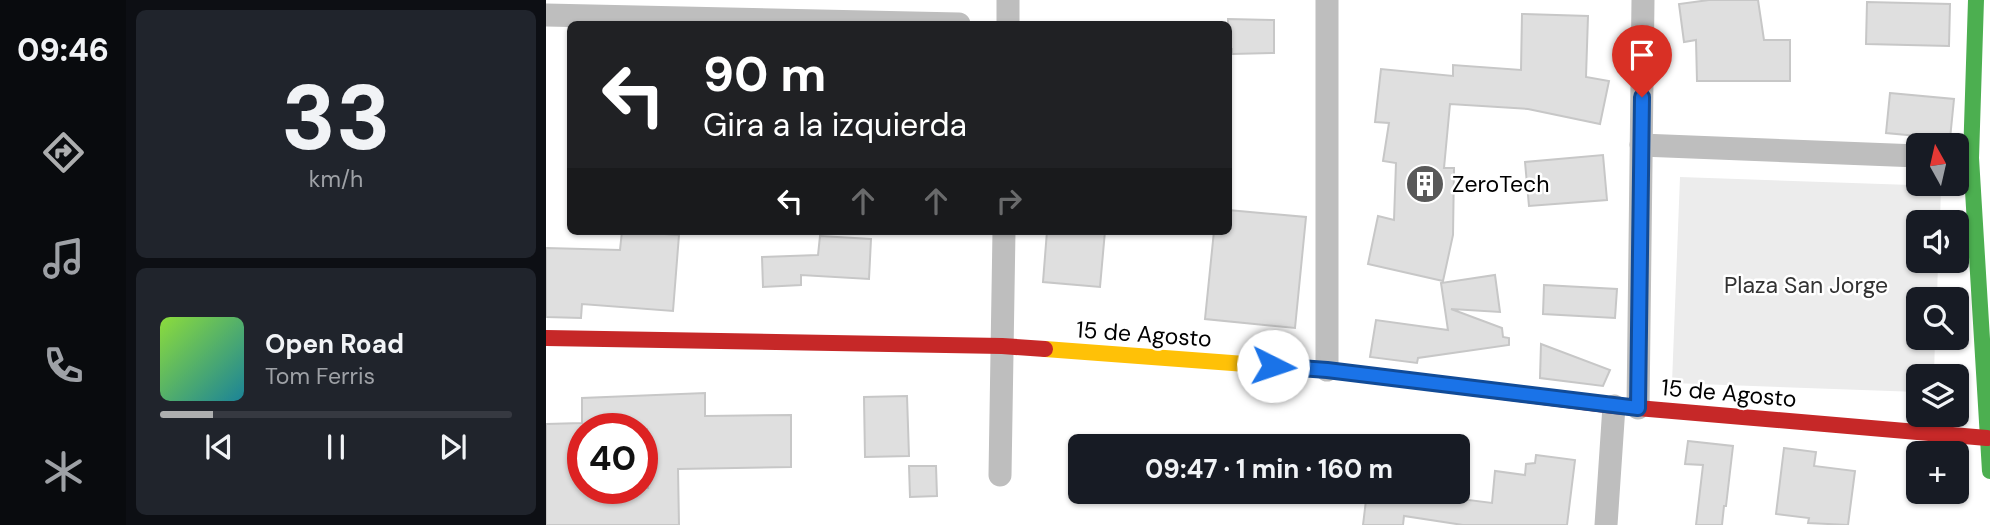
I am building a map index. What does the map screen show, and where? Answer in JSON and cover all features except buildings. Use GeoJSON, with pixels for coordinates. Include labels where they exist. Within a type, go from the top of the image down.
{"type":"FeatureCollection","features":[{"type":"Feature","properties":{"kind":"street"},"geometry":{"type":"LineString","coordinates":[[1008,0],[1008,21]]}},
{"type":"Feature","properties":{"kind":"street"},"geometry":{"type":"LineString","coordinates":[[1327,0],[1327,370]]}},
{"type":"Feature","properties":{"kind":"street"},"geometry":{"type":"LineString","coordinates":[[1638,408],[1643,0]]}},
{"type":"Feature","properties":{"kind":"street"},"geometry":{"type":"LineString","coordinates":[[1966,133],[1976,0]]}},
{"type":"Feature","properties":{"kind":"street"},"geometry":{"type":"LineString","coordinates":[[546,15],[821,21]]}},
{"type":"Feature","properties":{"kind":"street"},"geometry":{"type":"LineString","coordinates":[[1642,145],[1906,156]]}},
{"type":"Feature","properties":{"kind":"street"},"geometry":{"type":"LineString","coordinates":[[1967,196],[1990,471]]}},
{"type":"Feature","properties":{"kind":"street"},"geometry":{"type":"LineString","coordinates":[[1000,475],[1004,235]]}},
{"type":"Feature","properties":{"kind":"street","name":"15 de Agosto"},"geometry":{"type":"LineString","coordinates":[[546,338],[1003,346],[1327,370],[1614,406],[1987,438]]}},
{"type":"Feature","properties":{"kind":"street"},"geometry":{"type":"LineString","coordinates":[[1606,525],[1614,406]]}},
{"type":"Feature","properties":{"kind":"green space","name":"Plaza San Jorge"},"geometry":{"type":"Polygon","coordinates":[[[1680,177],[1906,185],[1906,196],[1941,196],[1940,210],[1906,210],[1906,273],[1938,273],[1937,287],[1906,287],[1906,350],[1935,350],[1934,364],[1906,364],[1906,392],[1672,383],[1680,177]]]}},
{"type":"Feature","properties":{"kind":"traffic: fast"},"geometry":{"type":"LineString","coordinates":[[1976,0],[1971,158],[1990,471]]}},
{"type":"Feature","properties":{"kind":"traffic: slow"},"geometry":{"type":"LineString","coordinates":[[1045,349],[1327,370],[1417,381]]}},
{"type":"Feature","properties":{"kind":"traffic: jam"},"geometry":{"type":"LineString","coordinates":[[546,338],[1045,349]]}},
{"type":"Feature","properties":{"kind":"traffic: jam"},"geometry":{"type":"LineString","coordinates":[[1417,381],[1614,406],[1987,438]]}},
{"type":"Feature","properties":{"kind":"place","name":"ZeroTech"},"geometry":{"type":"Point","coordinates":[1425,184]}},
{"type":"Feature","properties":{"kind":"route"},"geometry":{"type":"LineString","coordinates":[[1273,366],[1327,370],[1638,408],[1642,97]]}}]}
